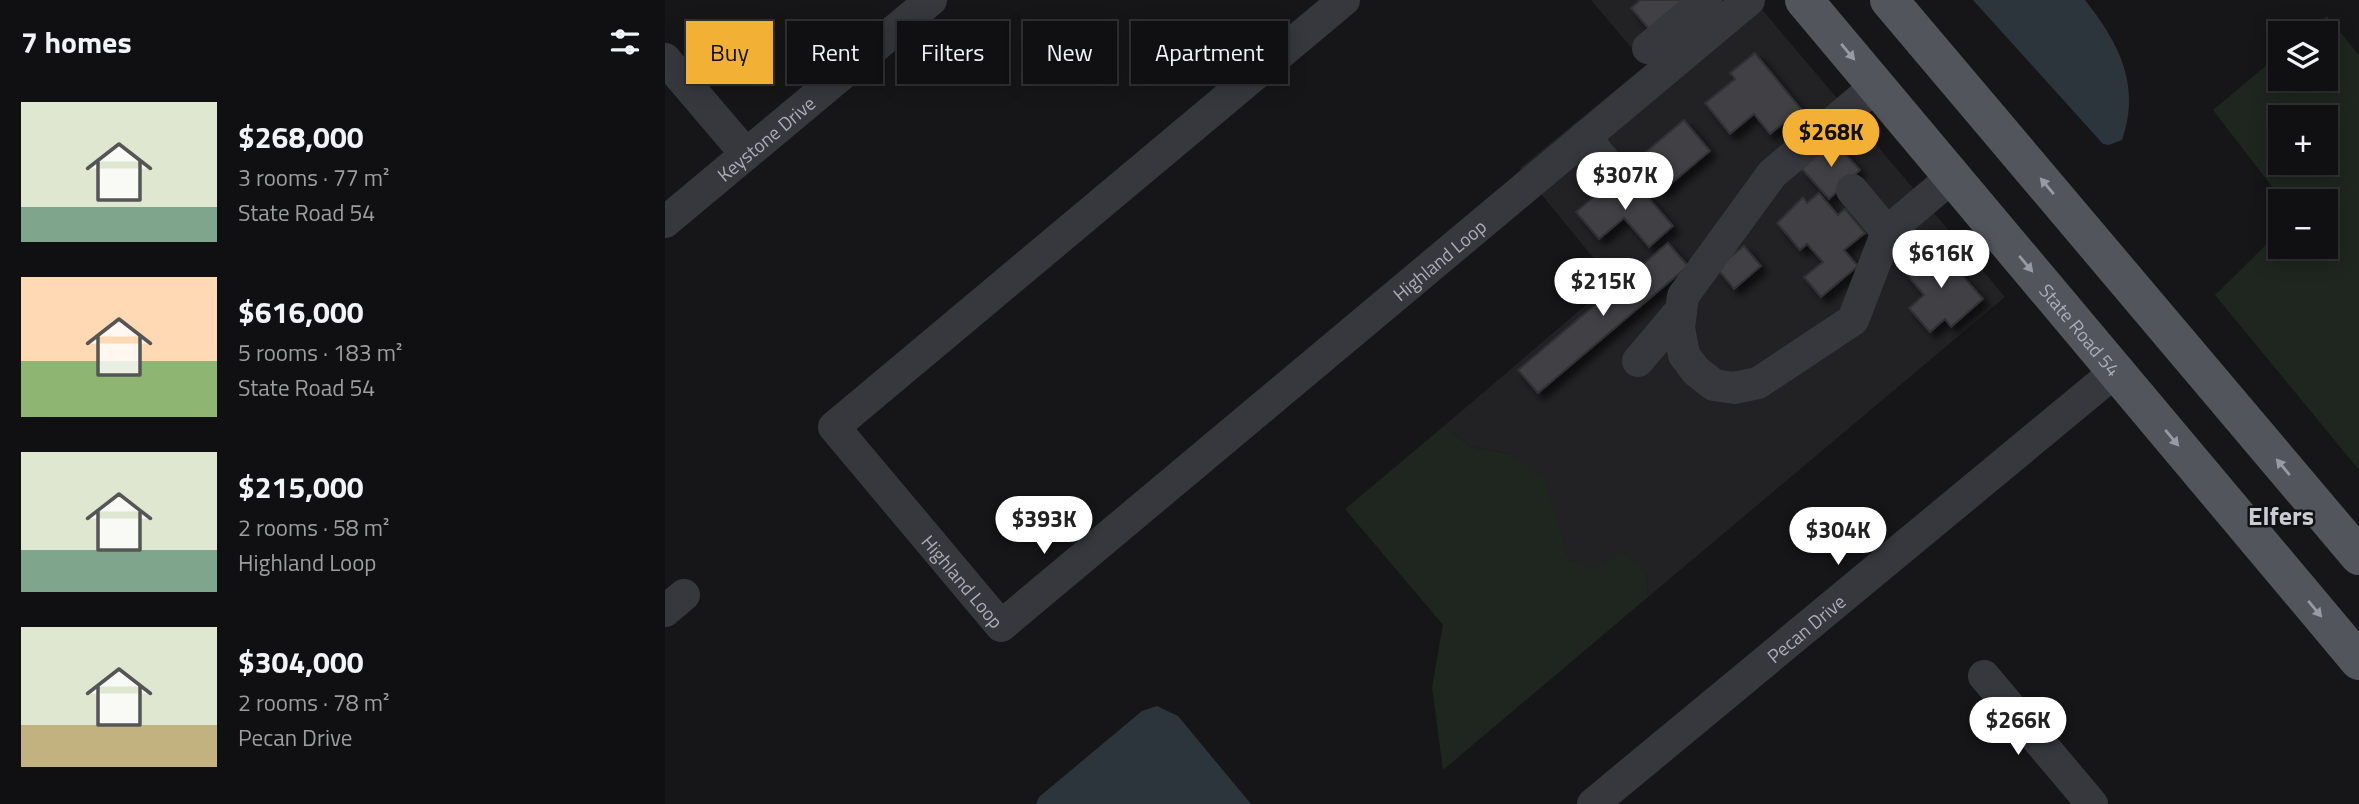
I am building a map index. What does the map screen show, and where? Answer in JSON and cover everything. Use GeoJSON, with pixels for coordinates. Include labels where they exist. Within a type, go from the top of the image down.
{"type":"FeatureCollection","features":[{"type":"Feature","properties":{"kind":"main road","name":"State Road 54"},"geometry":{"type":"LineString","coordinates":[[1804,0],[2359,660]]}},
{"type":"Feature","properties":{"kind":"main road"},"geometry":{"type":"LineString","coordinates":[[1889,0],[2359,556]]}},
{"type":"Feature","properties":{"kind":"main road"},"geometry":{"type":"LineString","coordinates":[[2256,538],[2284,548],[2311,565],[2359,622]]}},
{"type":"Feature","properties":{"kind":"street","name":"Keystone Drive"},"geometry":{"type":"LineString","coordinates":[[665,222],[931,0]]}},
{"type":"Feature","properties":{"kind":"street","name":"Highland Loop"},"geometry":{"type":"LineString","coordinates":[[1344,0],[834,427],[1001,626],[1585,137],[1687,34],[1749,0]]}},
{"type":"Feature","properties":{"kind":"street"},"geometry":{"type":"LineString","coordinates":[[1648,48],[1687,34],[1706,0]]}},
{"type":"Feature","properties":{"kind":"street"},"geometry":{"type":"LineString","coordinates":[[665,58],[746,154]]}},
{"type":"Feature","properties":{"kind":"street"},"geometry":{"type":"LineString","coordinates":[[1876,86],[1772,174],[1683,296],[1679,328],[1684,355],[1696,371],[1714,385],[1734,388],[1758,383],[1853,320],[1888,232],[1952,177]]}},
{"type":"Feature","properties":{"kind":"street"},"geometry":{"type":"LineString","coordinates":[[1585,137],[1611,169]]}},
{"type":"Feature","properties":{"kind":"street"},"geometry":{"type":"LineString","coordinates":[[1852,190],[1888,232]]}},
{"type":"Feature","properties":{"kind":"street"},"geometry":{"type":"LineString","coordinates":[[1638,361],[1681,310]]}},
{"type":"Feature","properties":{"kind":"street","name":"Pecan Drive"},"geometry":{"type":"LineString","coordinates":[[1593,804],[2116,371]]}},
{"type":"Feature","properties":{"kind":"street"},"geometry":{"type":"LineString","coordinates":[[1984,676],[2092,804]]}},
{"type":"Feature","properties":{"kind":"shaded area"},"geometry":{"type":"Polygon","coordinates":[[[1591,0],[1754,0],[2005,297],[1648,597],[1646,573],[1591,570],[1569,560],[1561,534],[1511,454],[1471,447],[1444,426],[1613,282],[1520,168],[1646,65],[1591,0]]]}},
{"type":"Feature","properties":{"kind":"shaded area"},"geometry":{"type":"Polygon","coordinates":[[[1973,0],[2085,0],[2117,49],[2128,83],[2127,120],[2122,140],[2109,145],[2103,144],[1973,0]]]}},
{"type":"Feature","properties":{"kind":"shaded area"},"geometry":{"type":"Polygon","coordinates":[[[2338,29],[2359,55],[2359,470],[2215,295],[2268,243],[2268,259],[2338,259],[2338,189],[2274,189],[2213,110],[2268,64],[2268,91],[2338,91],[2338,29]]]}},
{"type":"Feature","properties":{"kind":"shaded area"},"geometry":{"type":"Polygon","coordinates":[[[1444,426],[1471,447],[1511,454],[1545,479],[1569,560],[1591,569],[1622,552],[1646,573],[1648,597],[1443,770],[1432,687],[1443,625],[1345,509],[1444,426]]]}},
{"type":"Feature","properties":{"kind":"shaded area"},"geometry":{"type":"Polygon","coordinates":[[[1157,706],[1178,716],[1251,804],[1036,804],[1039,797],[1142,711],[1157,706]]]}},
{"type":"Feature","properties":{"kind":"building"},"geometry":{"type":"Polygon","coordinates":[[[1640,0],[1684,0],[1649,29],[1631,8],[1640,0]]]}},
{"type":"Feature","properties":{"kind":"building"},"geometry":{"type":"Polygon","coordinates":[[[1755,53],[1801,109],[1770,134],[1754,114],[1730,134],[1705,103],[1735,79],[1730,73],[1755,53]]]}},
{"type":"Feature","properties":{"kind":"building"},"geometry":{"type":"Polygon","coordinates":[[[1684,120],[1710,151],[1661,192],[1635,161],[1684,120]]]}},
{"type":"Feature","properties":{"kind":"building"},"geometry":{"type":"Polygon","coordinates":[[[1833,140],[1860,170],[1829,199],[1802,169],[1833,140]]]}},
{"type":"Feature","properties":{"kind":"building"},"geometry":{"type":"Polygon","coordinates":[[[1628,174],[1673,226],[1649,247],[1624,218],[1599,239],[1576,212],[1610,183],[1613,187],[1628,174]]]}},
{"type":"Feature","properties":{"kind":"building"},"geometry":{"type":"Polygon","coordinates":[[[1819,193],[1838,215],[1845,209],[1865,233],[1844,250],[1858,266],[1821,297],[1804,277],[1823,262],[1807,244],[1800,250],[1777,223],[1803,197],[1807,203],[1819,193]]]}},
{"type":"Feature","properties":{"kind":"building"},"geometry":{"type":"Polygon","coordinates":[[[1668,243],[1688,266],[1538,393],[1518,370],[1668,243]]]}},
{"type":"Feature","properties":{"kind":"building"},"geometry":{"type":"Polygon","coordinates":[[[1935,244],[1983,299],[1951,327],[1945,319],[1930,332],[1909,308],[1924,295],[1904,271],[1935,244]]]}},
{"type":"Feature","properties":{"kind":"building"},"geometry":{"type":"Polygon","coordinates":[[[1744,246],[1761,266],[1734,289],[1717,268],[1744,246]]]}},
{"type":"Feature","properties":{"kind":"district","name":"Elfers"},"geometry":{"type":"Point","coordinates":[2281,515]}}]}
